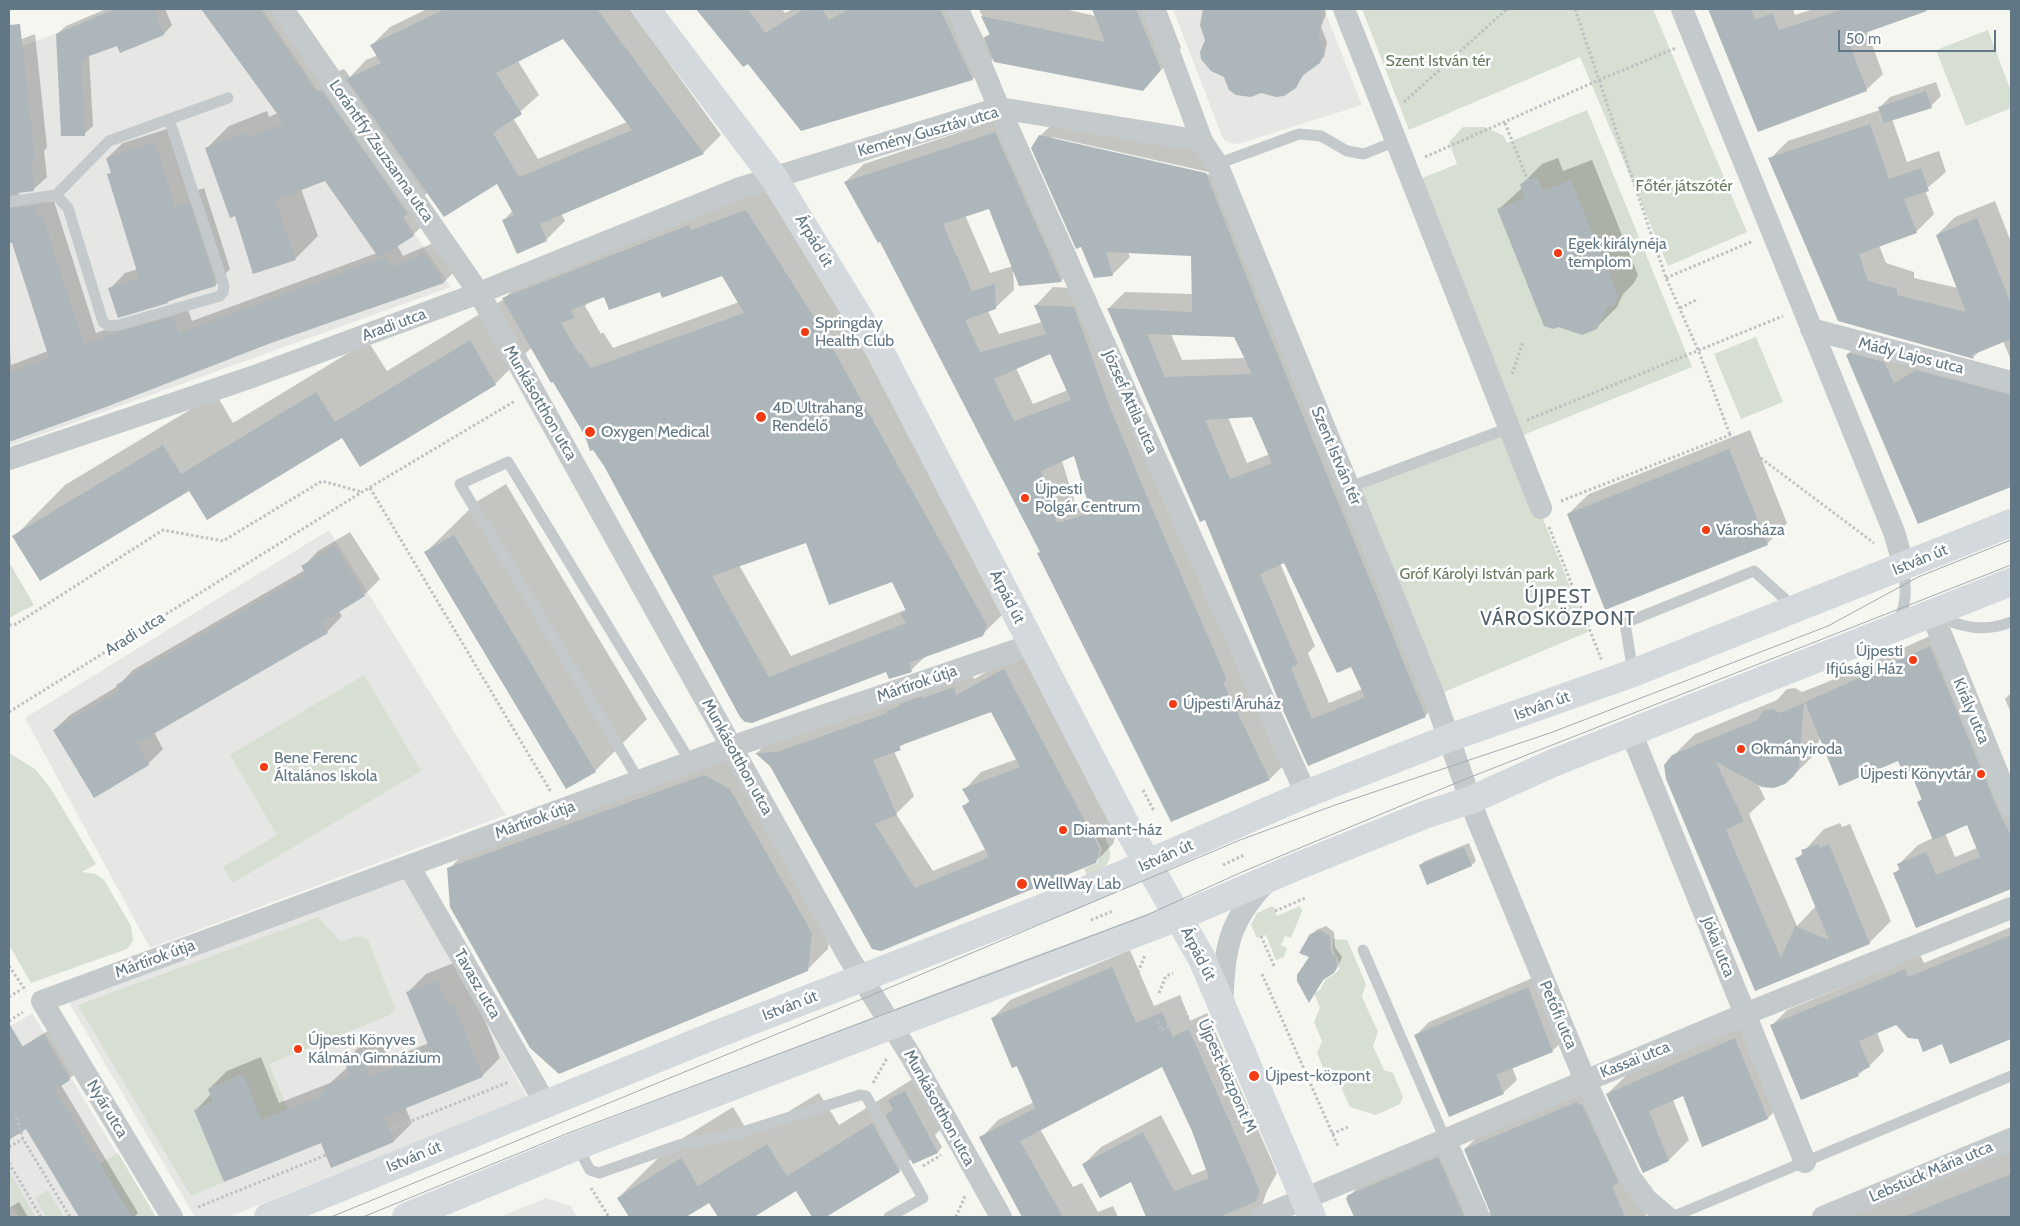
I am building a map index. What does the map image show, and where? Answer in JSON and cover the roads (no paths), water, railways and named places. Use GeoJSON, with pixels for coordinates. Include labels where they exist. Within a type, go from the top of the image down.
{"type":"FeatureCollection","features":[{"type":"Feature","properties":{"kind":"main road","name":"Árpád út"},"geometry":{"type":"LineString","coordinates":[[646,9],[774,178],[881,353],[1031,645],[1147,864],[1202,959],[1308,1208]]}},
{"type":"Feature","properties":{"kind":"main road","name":"István út"},"geometry":{"type":"LineString","coordinates":[[268,1217],[545,1103],[1147,864],[1306,794],[1449,738],[1622,678],[2011,523]]}},
{"type":"Feature","properties":{"kind":"main road"},"geometry":{"type":"LineString","coordinates":[[406,1217],[577,1146],[1179,917],[1271,877],[1427,814],[1470,800],[1553,763],[1885,631],[1932,615],[2011,582]]}},
{"type":"Feature","properties":{"kind":"street","name":"Lorántffy Zsuzsanna utca"},"geometry":{"type":"LineString","coordinates":[[282,9],[479,293]]}},
{"type":"Feature","properties":{"kind":"street","name":"József Attila utca"},"geometry":{"type":"LineString","coordinates":[[958,9],[999,108],[1306,794]]}},
{"type":"Feature","properties":{"kind":"street","name":"Szent István tér"},"geometry":{"type":"LineString","coordinates":[[1153,9],[1202,141],[1217,164],[1434,696],[1470,800]]}},
{"type":"Feature","properties":{"kind":"street"},"geometry":{"type":"LineString","coordinates":[[1344,9],[1541,508]]}},
{"type":"Feature","properties":{"kind":"street"},"geometry":{"type":"LineString","coordinates":[[1682,9],[1894,532],[1904,566]]}},
{"type":"Feature","properties":{"kind":"street","name":"Kemény Gusztáv utca"},"geometry":{"type":"LineString","coordinates":[[774,178],[999,108],[1202,141]]}},
{"type":"Feature","properties":{"kind":"street","name":"Aradi utca"},"geometry":{"type":"LineString","coordinates":[[9,459],[252,377],[479,293],[740,188],[774,178]]}},
{"type":"Feature","properties":{"kind":"street","name":"Munkásotthon utca"},"geometry":{"type":"LineString","coordinates":[[479,293],[532,391],[609,523],[731,747],[1001,1217]]}},
{"type":"Feature","properties":{"kind":"street","name":"Mády Lajos utca"},"geometry":{"type":"LineString","coordinates":[[1811,330],[2011,382]]}},
{"type":"Feature","properties":{"kind":"street","name":"Király utca"},"geometry":{"type":"LineString","coordinates":[[1932,615],[2011,807]]}},
{"type":"Feature","properties":{"kind":"street","name":"Mártírok útja"},"geometry":{"type":"LineString","coordinates":[[42,1001],[640,782],[690,761],[1031,645]]}},
{"type":"Feature","properties":{"kind":"street","name":"Jókai utca"},"geometry":{"type":"LineString","coordinates":[[1631,732],[1805,1162]]}},
{"type":"Feature","properties":{"kind":"street","name":"Petőfi utca"},"geometry":{"type":"LineString","coordinates":[[1470,800],[1585,1080],[1630,1177],[1647,1200],[1667,1217]]}},
{"type":"Feature","properties":{"kind":"street","name":"Tavasz utca"},"geometry":{"type":"LineString","coordinates":[[409,866],[545,1103]]}},
{"type":"Feature","properties":{"kind":"street"},"geometry":{"type":"LineString","coordinates":[[1222,1006],[1224,966],[1233,929],[1246,905],[1271,877]]}},
{"type":"Feature","properties":{"kind":"street","name":"Kassai utca"},"geometry":{"type":"LineString","coordinates":[[1261,1217],[1308,1208],[1446,1139],[1745,1014],[2011,908]]}},
{"type":"Feature","properties":{"kind":"street","name":"Nyár utca"},"geometry":{"type":"LineString","coordinates":[[42,1001],[172,1217]]}},
{"type":"Feature","properties":{"kind":"street"},"geometry":{"type":"LineString","coordinates":[[1446,1139],[1478,1217]]}},
{"type":"Feature","properties":{"kind":"street","name":"Lebstück Mária utca"},"geometry":{"type":"LineString","coordinates":[[1823,1217],[2011,1139]]}},
{"type":"Feature","properties":{"kind":"lane"},"geometry":{"type":"LineString","coordinates":[[9,202],[56,195],[108,141],[228,98]]}},
{"type":"Feature","properties":{"kind":"lane"},"geometry":{"type":"LineString","coordinates":[[56,195],[68,208],[103,322],[109,326],[119,325],[220,296],[224,286],[169,119]]}},
{"type":"Feature","properties":{"kind":"lane"},"geometry":{"type":"LineString","coordinates":[[1217,164],[1299,134],[1321,136],[1346,151],[1364,154],[1396,141]]}},
{"type":"Feature","properties":{"kind":"lane"},"geometry":{"type":"LineString","coordinates":[[1350,487],[1509,428]]}},
{"type":"Feature","properties":{"kind":"lane"},"geometry":{"type":"LineString","coordinates":[[640,782],[460,484],[508,462],[690,761]]}},
{"type":"Feature","properties":{"kind":"lane"},"geometry":{"type":"LineString","coordinates":[[1885,631],[1899,619],[1903,607],[1905,592],[1904,566]]}},
{"type":"Feature","properties":{"kind":"lane"},"geometry":{"type":"LineString","coordinates":[[1622,678],[1625,623],[1754,571],[1796,610]]}},
{"type":"Feature","properties":{"kind":"lane"},"geometry":{"type":"LineString","coordinates":[[1932,615],[1960,626],[1995,628],[2011,622]]}},
{"type":"Feature","properties":{"kind":"lane"},"geometry":{"type":"LineString","coordinates":[[1363,950],[1446,1139]]}},
{"type":"Feature","properties":{"kind":"lane"},"geometry":{"type":"LineString","coordinates":[[1672,1217],[2011,1076]]}},
{"type":"Feature","properties":{"kind":"lane"},"geometry":{"type":"LineString","coordinates":[[577,1146],[590,1170],[600,1173],[679,1145],[736,1134],[860,1095],[866,1096],[924,1198],[889,1217]]}},
{"type":"Feature","properties":{"kind":"tram line"},"geometry":{"type":"LineString","coordinates":[[331,1217],[872,995],[1240,840],[1338,804],[1550,733],[1828,626],[1918,577],[2011,540]]}},
{"type":"Feature","properties":{"kind":"tram line"},"geometry":{"type":"LineString","coordinates":[[363,1217],[566,1134],[1147,915],[1242,872],[1463,780],[2011,565]]}},
{"type":"Feature","properties":{"kind":"place","name":"Egek királynéja templom"},"geometry":{"type":"Point","coordinates":[1558,253]}},
{"type":"Feature","properties":{"kind":"place","name":"Springday Health Club"},"geometry":{"type":"Point","coordinates":[805,332]}},
{"type":"Feature","properties":{"kind":"place","name":"4D Ultrahang Rendelő"},"geometry":{"type":"Point","coordinates":[761,417]}},
{"type":"Feature","properties":{"kind":"place","name":"Oxygen Medical"},"geometry":{"type":"Point","coordinates":[590,432]}},
{"type":"Feature","properties":{"kind":"place","name":"Újpesti Polgár Centrum"},"geometry":{"type":"Point","coordinates":[1025,498]}},
{"type":"Feature","properties":{"kind":"place","name":"Városháza"},"geometry":{"type":"Point","coordinates":[1706,530]}},
{"type":"Feature","properties":{"kind":"place","name":"Újpesti Ifjúsági Ház"},"geometry":{"type":"Point","coordinates":[1913,660]}},
{"type":"Feature","properties":{"kind":"place","name":"Újpesti Áruház"},"geometry":{"type":"Point","coordinates":[1173,704]}},
{"type":"Feature","properties":{"kind":"place","name":"Okmányiroda"},"geometry":{"type":"Point","coordinates":[1741,749]}},
{"type":"Feature","properties":{"kind":"place","name":"Bene Ferenc Általános Iskola"},"geometry":{"type":"Point","coordinates":[264,767]}},
{"type":"Feature","properties":{"kind":"place","name":"Újpesti Könyvtár"},"geometry":{"type":"Point","coordinates":[1981,774]}},
{"type":"Feature","properties":{"kind":"place","name":"Diamant-ház"},"geometry":{"type":"Point","coordinates":[1063,830]}},
{"type":"Feature","properties":{"kind":"place","name":"WellWay Lab"},"geometry":{"type":"Point","coordinates":[1022,884]}},
{"type":"Feature","properties":{"kind":"place","name":"Újpesti Könyves Kálmán Gimnázium"},"geometry":{"type":"Point","coordinates":[298,1049]}},
{"type":"Feature","properties":{"kind":"place","name":"Újpest-központ"},"geometry":{"type":"Point","coordinates":[1254,1076]}},
{"type":"Feature","properties":{"kind":"district","name":"ÚJPEST VÁROSKÖZPONT"},"geometry":{"type":"Point","coordinates":[1558,608]}},
{"type":"Feature","properties":{"kind":"park label","name":"Főtér játszótér"},"geometry":{"type":"Point","coordinates":[1684,186]}},
{"type":"Feature","properties":{"kind":"park label","name":"Gróf Károlyi István park"},"geometry":{"type":"Point","coordinates":[1477,574]}}]}
